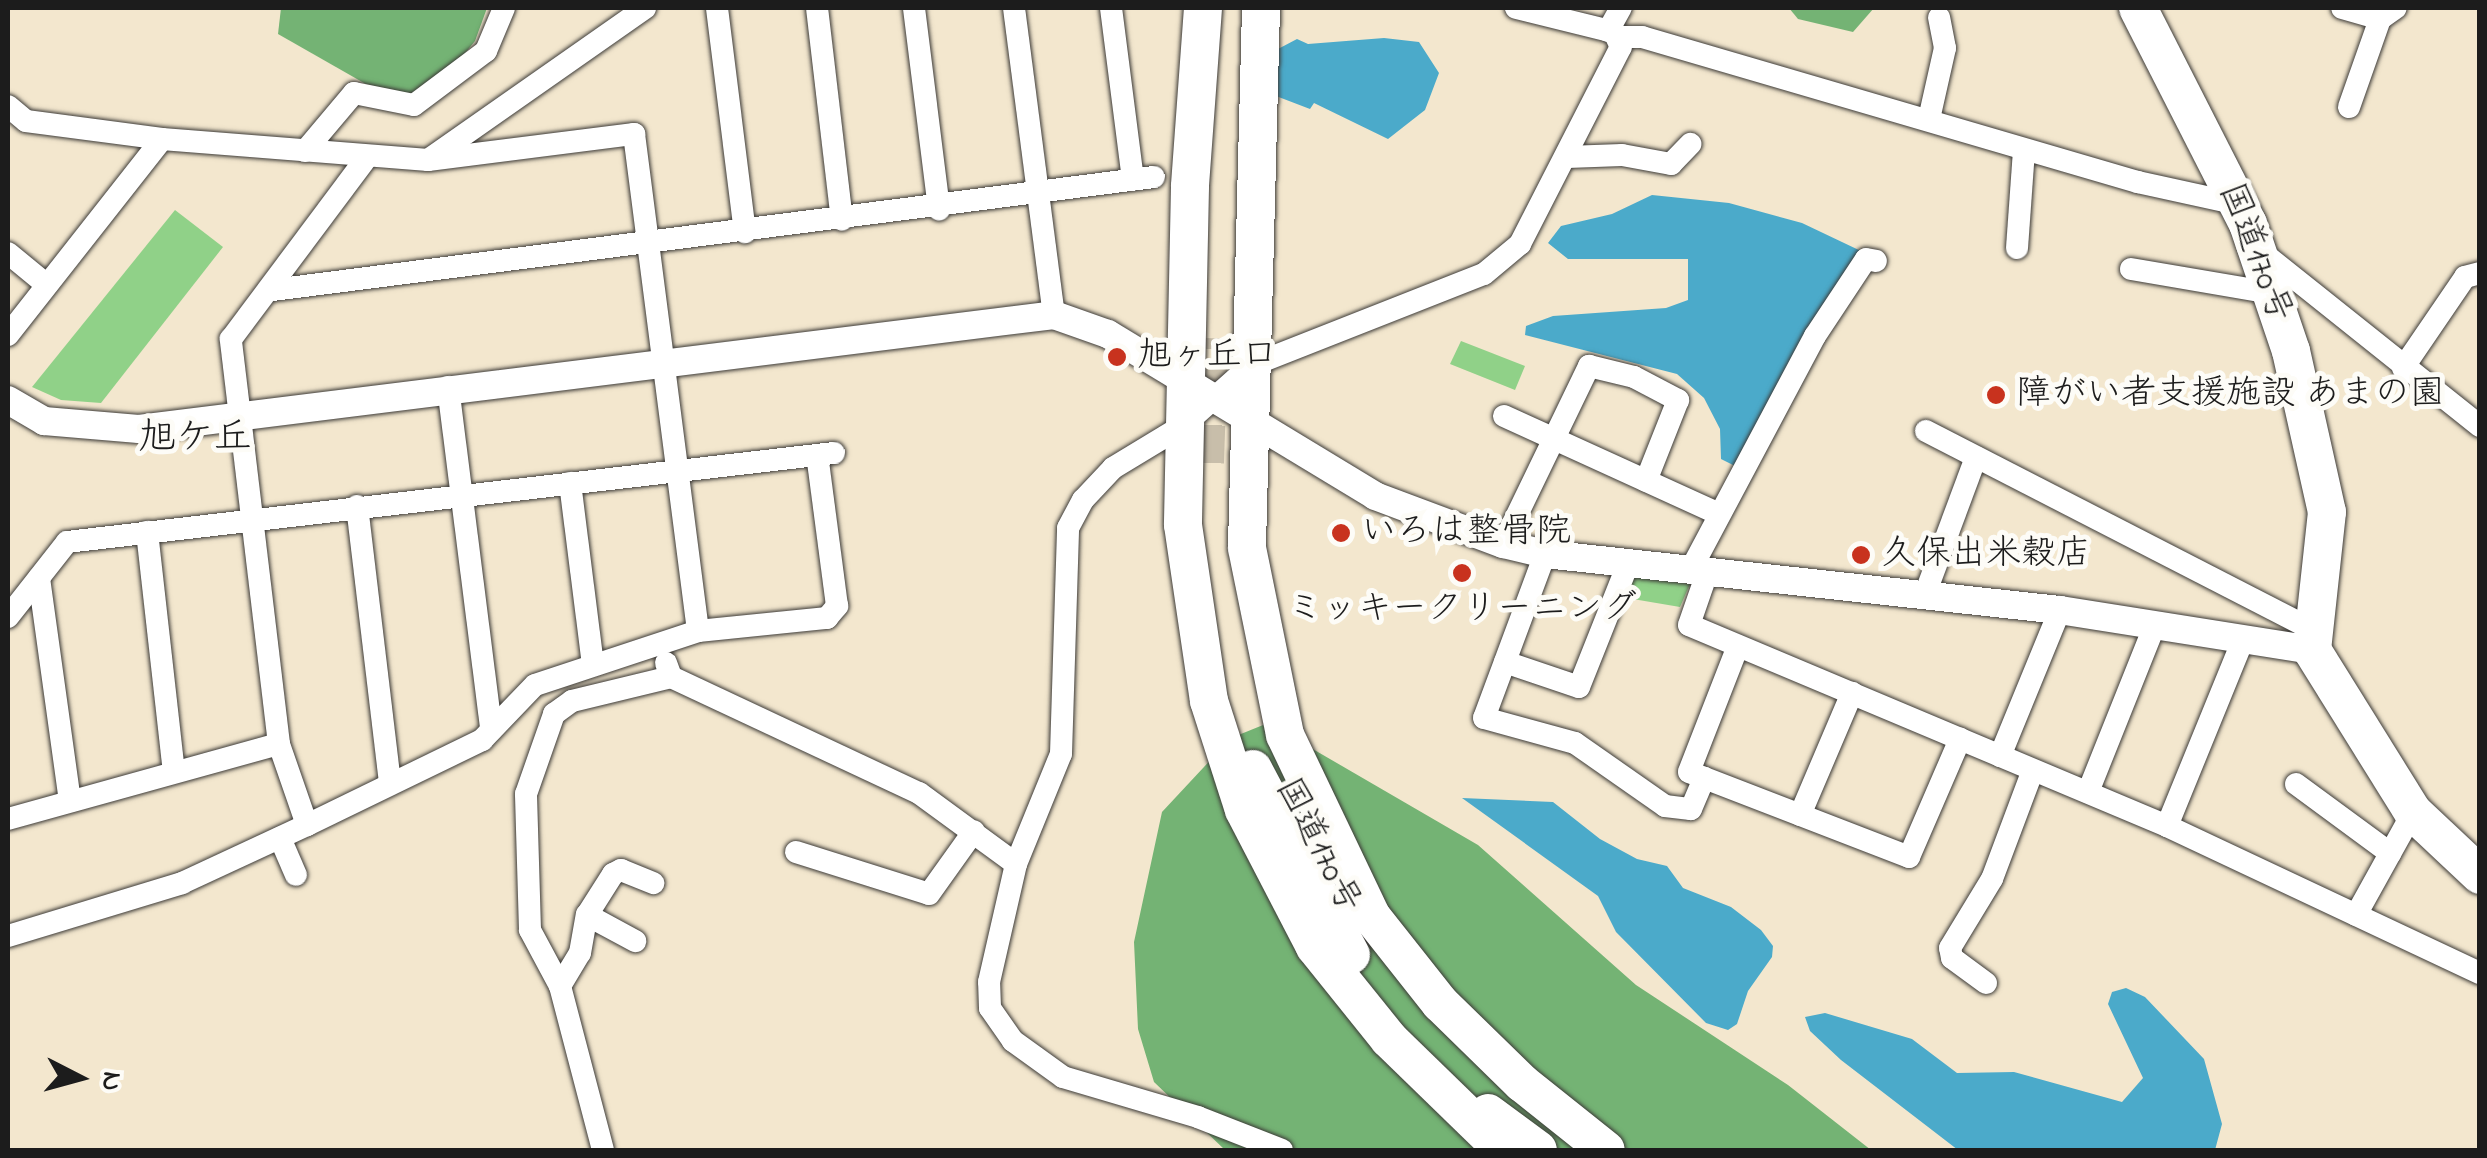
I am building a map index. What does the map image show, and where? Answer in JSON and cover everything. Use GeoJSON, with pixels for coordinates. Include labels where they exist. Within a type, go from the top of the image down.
{"type":"FeatureCollection","features":[{"type":"Feature","properties":{"kind":"highway"},"geometry":{"type":"LineString","coordinates":[[1202,8],[1190,187],[1201,390],[1184,424],[1183,525],[1196,642],[1224,756],[1263,854],[1316,947],[1389,1039],[1504,1150]]}},
{"type":"Feature","properties":{"kind":"highway"},"geometry":{"type":"LineString","coordinates":[[1221,8],[1229,348],[1249,420],[1247,548],[1259,631],[1285,736],[1325,829],[1372,917],[1440,1003],[1522,1083],[1606,1150]]}},
{"type":"Feature","properties":{"kind":"highway"},"geometry":{"type":"LineString","coordinates":[[1229,348],[1240,8]]}},
{"type":"Feature","properties":{"kind":"highway"},"geometry":{"type":"LineString","coordinates":[[1229,348],[1262,8]]}},
{"type":"Feature","properties":{"kind":"highway","name":"国道170号"},"geometry":{"type":"LineString","coordinates":[[2149,11],[2258,249],[2271,293],[2327,512],[2311,639]]}},
{"type":"Feature","properties":{"kind":"highway","name":"国道170号"},"geometry":{"type":"LineString","coordinates":[[1538,1150],[1488,1112],[1405,1029],[1338,936],[1245,753],[1230,700],[1206,554],[1216,462],[1238,636],[1265,740],[1308,837],[1356,926],[1423,1014],[1500,1095],[1571,1150]]}},
{"type":"Feature","properties":{"kind":"highway"},"geometry":{"type":"LineString","coordinates":[[2311,639],[2413,812],[2480,875]]}},
{"type":"Feature","properties":{"kind":"street"},"geometry":{"type":"LineString","coordinates":[[305,151],[354,93],[414,104],[486,51],[504,8]]}},
{"type":"Feature","properties":{"kind":"street"},"geometry":{"type":"LineString","coordinates":[[428,160],[645,8]]}},
{"type":"Feature","properties":{"kind":"street"},"geometry":{"type":"LineString","coordinates":[[717,8],[744,232]]}},
{"type":"Feature","properties":{"kind":"street"},"geometry":{"type":"LineString","coordinates":[[817,8],[842,220]]}},
{"type":"Feature","properties":{"kind":"street"},"geometry":{"type":"LineString","coordinates":[[914,8],[939,208]]}},
{"type":"Feature","properties":{"kind":"street"},"geometry":{"type":"LineString","coordinates":[[1014,8],[1054,315]]}},
{"type":"Feature","properties":{"kind":"street"},"geometry":{"type":"LineString","coordinates":[[272,290],[650,246],[1144,179],[1112,8]]}},
{"type":"Feature","properties":{"kind":"street"},"geometry":{"type":"LineString","coordinates":[[1519,8],[1642,38],[2024,150],[2238,204]]}},
{"type":"Feature","properties":{"kind":"street"},"geometry":{"type":"LineString","coordinates":[[1201,390],[1229,348],[1484,274],[1520,244],[1621,46],[1614,34],[1620,8]]}},
{"type":"Feature","properties":{"kind":"street"},"geometry":{"type":"LineString","coordinates":[[2342,8],[2388,13],[2349,106]]}},
{"type":"Feature","properties":{"kind":"street"},"geometry":{"type":"LineString","coordinates":[[1929,120],[1945,48],[1939,18]]}},
{"type":"Feature","properties":{"kind":"street"},"geometry":{"type":"LineString","coordinates":[[8,106],[26,122],[162,139],[428,160],[634,134],[698,631]]}},
{"type":"Feature","properties":{"kind":"street"},"geometry":{"type":"LineString","coordinates":[[8,336],[162,139]]}},
{"type":"Feature","properties":{"kind":"street"},"geometry":{"type":"LineString","coordinates":[[1567,157],[1622,155],[1670,164],[1690,144]]}},
{"type":"Feature","properties":{"kind":"street"},"geometry":{"type":"LineString","coordinates":[[2016,248],[2024,150]]}},
{"type":"Feature","properties":{"kind":"street"},"geometry":{"type":"LineString","coordinates":[[307,825],[279,744],[231,339],[272,290],[367,157]]}},
{"type":"Feature","properties":{"kind":"street"},"geometry":{"type":"LineString","coordinates":[[2258,249],[2480,426]]}},
{"type":"Feature","properties":{"kind":"street"},"geometry":{"type":"LineString","coordinates":[[8,253],[48,284]]}},
{"type":"Feature","properties":{"kind":"street"},"geometry":{"type":"LineString","coordinates":[[1876,261],[1866,259],[1832,310],[1718,514],[1699,572],[1690,625],[2167,826],[2480,973]]}},
{"type":"Feature","properties":{"kind":"street"},"geometry":{"type":"LineString","coordinates":[[2131,269],[2271,293]]}},
{"type":"Feature","properties":{"kind":"street"},"geometry":{"type":"LineString","coordinates":[[2403,368],[2465,277],[2480,273]]}},
{"type":"Feature","properties":{"kind":"street"},"geometry":{"type":"LineString","coordinates":[[8,400],[44,422],[106,430],[1054,315],[1108,334],[1375,496],[1502,544],[1545,554],[1628,564],[2060,610],[2242,642],[2311,639]]}},
{"type":"Feature","properties":{"kind":"street"},"geometry":{"type":"LineString","coordinates":[[1502,544],[1589,366],[1634,377],[1678,400],[1646,481]]}},
{"type":"Feature","properties":{"kind":"street"},"geometry":{"type":"LineString","coordinates":[[448,387],[491,729]]}},
{"type":"Feature","properties":{"kind":"street"},"geometry":{"type":"LineString","coordinates":[[1504,416],[1718,514]]}},
{"type":"Feature","properties":{"kind":"street"},"geometry":{"type":"LineString","coordinates":[[1184,424],[1113,468],[1082,500],[1068,528],[1062,754],[1016,864],[989,982],[996,1024],[1062,1078],[1198,1117],[1282,1150]]}},
{"type":"Feature","properties":{"kind":"street"},"geometry":{"type":"LineString","coordinates":[[1926,431],[2311,639]]}},
{"type":"Feature","properties":{"kind":"street"},"geometry":{"type":"LineString","coordinates":[[8,617],[67,542],[675,467],[826,454],[837,606],[827,618],[698,631],[535,685],[482,740],[280,838],[182,883],[8,936],[8,928]]}},
{"type":"Feature","properties":{"kind":"street"},"geometry":{"type":"LineString","coordinates":[[1924,597],[1976,457]]}},
{"type":"Feature","properties":{"kind":"street"},"geometry":{"type":"LineString","coordinates":[[570,482],[594,665]]}},
{"type":"Feature","properties":{"kind":"street"},"geometry":{"type":"LineString","coordinates":[[356,506],[390,782]]}},
{"type":"Feature","properties":{"kind":"street"},"geometry":{"type":"LineString","coordinates":[[147,532],[174,771]]}},
{"type":"Feature","properties":{"kind":"street"},"geometry":{"type":"LineString","coordinates":[[1545,554],[1484,718],[1575,743],[1665,806],[1691,809],[1704,778]]}},
{"type":"Feature","properties":{"kind":"street"},"geometry":{"type":"LineString","coordinates":[[1504,662],[1579,688],[1628,564]]}},
{"type":"Feature","properties":{"kind":"street"},"geometry":{"type":"LineString","coordinates":[[39,578],[70,801]]}},
{"type":"Feature","properties":{"kind":"street"},"geometry":{"type":"LineString","coordinates":[[2000,756],[2060,610]]}},
{"type":"Feature","properties":{"kind":"street"},"geometry":{"type":"LineString","coordinates":[[2088,792],[2154,627]]}},
{"type":"Feature","properties":{"kind":"street"},"geometry":{"type":"LineString","coordinates":[[2167,826],[2242,642]]}},
{"type":"Feature","properties":{"kind":"street"},"geometry":{"type":"LineString","coordinates":[[666,644],[672,677]]}},
{"type":"Feature","properties":{"kind":"street"},"geometry":{"type":"LineString","coordinates":[[1738,646],[1689,772],[1909,858],[1960,739]]}},
{"type":"Feature","properties":{"kind":"street"},"geometry":{"type":"LineString","coordinates":[[603,1150],[560,986],[530,930],[528,909],[526,794],[544,728],[572,701],[672,677],[871,766],[974,831],[1016,864]]}},
{"type":"Feature","properties":{"kind":"street"},"geometry":{"type":"LineString","coordinates":[[1800,815],[1852,693]]}},
{"type":"Feature","properties":{"kind":"street"},"geometry":{"type":"LineString","coordinates":[[8,819],[279,744]]}},
{"type":"Feature","properties":{"kind":"street"},"geometry":{"type":"LineString","coordinates":[[1986,983],[1952,958],[1950,948],[1992,878],[2033,770]]}},
{"type":"Feature","properties":{"kind":"street"},"geometry":{"type":"LineString","coordinates":[[2296,784],[2390,854]]}},
{"type":"Feature","properties":{"kind":"street"},"geometry":{"type":"LineString","coordinates":[[2356,914],[2413,812]]}},
{"type":"Feature","properties":{"kind":"street"},"geometry":{"type":"LineString","coordinates":[[796,852],[929,894],[974,831]]}},
{"type":"Feature","properties":{"kind":"street"},"geometry":{"type":"LineString","coordinates":[[280,838],[296,875]]}},
{"type":"Feature","properties":{"kind":"street"},"geometry":{"type":"LineString","coordinates":[[560,986],[580,953],[587,915],[613,874],[621,870],[652,884]]}},
{"type":"Feature","properties":{"kind":"street"},"geometry":{"type":"LineString","coordinates":[[587,915],[634,941]]}},
{"type":"Feature","properties":{"kind":"green space"},"geometry":{"type":"Polygon","coordinates":[[[281,8],[487,8],[475,41],[452,69],[414,96],[371,87],[278,34],[281,8]]]}},
{"type":"Feature","properties":{"kind":"green space"},"geometry":{"type":"Polygon","coordinates":[[[1789,8],[1874,8],[1853,32],[1798,19],[1789,8]]]}},
{"type":"Feature","properties":{"kind":"green space"},"geometry":{"type":"Polygon","coordinates":[[[175,210],[223,247],[101,403],[61,400],[32,387],[175,210]]]}},
{"type":"Feature","properties":{"kind":"green space"},"geometry":{"type":"Polygon","coordinates":[[[1461,341],[1525,366],[1515,390],[1450,364],[1461,341]]]}},
{"type":"Feature","properties":{"kind":"green space"},"geometry":{"type":"Polygon","coordinates":[[[1628,576],[1690,584],[1680,607],[1621,597],[1628,576]]]}},
{"type":"Feature","properties":{"kind":"green space"},"geometry":{"type":"Polygon","coordinates":[[[1268,723],[1478,845],[1636,985],[1788,1085],[1871,1150],[1225,1150],[1154,1082],[1138,1029],[1134,942],[1162,812],[1231,738],[1268,723]]]}},
{"type":"Feature","properties":{"kind":"water"},"geometry":{"type":"Polygon","coordinates":[[[1384,38],[1419,42],[1439,73],[1425,110],[1388,139],[1314,103],[1310,109],[1276,96],[1278,49],[1297,39],[1308,44],[1384,38]]]}},
{"type":"Feature","properties":{"kind":"water"},"geometry":{"type":"Polygon","coordinates":[[[1652,195],[1729,203],[1802,223],[1863,252],[1737,467],[1721,459],[1720,429],[1704,398],[1677,374],[1525,335],[1526,326],[1553,316],[1666,308],[1688,300],[1688,259],[1568,259],[1548,243],[1561,226],[1612,214],[1652,195]]]}},
{"type":"Feature","properties":{"kind":"water"},"geometry":{"type":"Polygon","coordinates":[[[1462,798],[1553,802],[1600,839],[1637,859],[1667,866],[1683,888],[1731,907],[1761,930],[1773,946],[1772,957],[1748,991],[1737,1024],[1728,1030],[1706,1023],[1616,932],[1598,896],[1462,798]]]}},
{"type":"Feature","properties":{"kind":"water"},"geometry":{"type":"Polygon","coordinates":[[[2126,988],[2145,997],[2204,1059],[2222,1124],[2215,1150],[1958,1150],[1841,1060],[1810,1031],[1805,1017],[1825,1013],[1912,1039],[1957,1073],[2014,1072],[2122,1102],[2143,1078],[2108,1004],[2112,992],[2126,988]]]}},
{"type":"Feature","properties":{"kind":"tunnel"},"geometry":{"type":"LineString","coordinates":[[1205,463],[1209,338]]}},
{"type":"Feature","properties":{"kind":"place","name":"旭ヶ丘口"},"geometry":{"type":"Point","coordinates":[1117,357]}},
{"type":"Feature","properties":{"kind":"place","name":"障がい者支援施設 あまの園"},"geometry":{"type":"Point","coordinates":[1996,395]}},
{"type":"Feature","properties":{"kind":"place","name":"いろは整骨院"},"geometry":{"type":"Point","coordinates":[1341,533]}},
{"type":"Feature","properties":{"kind":"place","name":"久保出米穀店"},"geometry":{"type":"Point","coordinates":[1861,555]}},
{"type":"Feature","properties":{"kind":"place","name":"ミッキークリーニング"},"geometry":{"type":"Point","coordinates":[1462,573]}},
{"type":"Feature","properties":{"kind":"district","name":"旭ケ丘"},"geometry":{"type":"Point","coordinates":[195,440]}}]}
